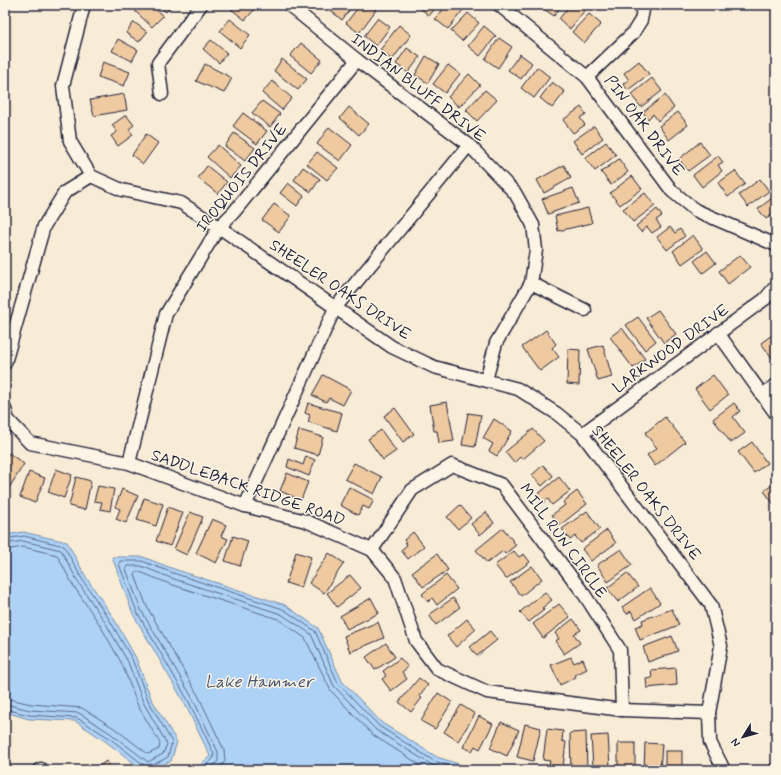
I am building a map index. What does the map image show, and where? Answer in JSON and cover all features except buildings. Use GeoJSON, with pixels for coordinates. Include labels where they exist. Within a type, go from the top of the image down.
{"type":"FeatureCollection","features":[{"type":"Feature","properties":{"kind":"street"},"geometry":{"type":"LineString","coordinates":[[5,363],[44,226],[65,192],[91,176],[70,141],[63,86],[84,5]]}},
{"type":"Feature","properties":{"kind":"street"},"geometry":{"type":"LineString","coordinates":[[162,94],[158,63],[201,5]]}},
{"type":"Feature","properties":{"kind":"street","name":"INDIAN BLUFF DRIVE"},"geometry":{"type":"LineString","coordinates":[[289,5],[357,60],[469,145],[515,193],[533,225],[536,250],[531,283],[496,343],[486,380]]}},
{"type":"Feature","properties":{"kind":"street","name":"PIN OAK DRIVE"},"geometry":{"type":"LineString","coordinates":[[499,5],[587,77],[672,191],[694,210],[776,245]]}},
{"type":"Feature","properties":{"kind":"street"},"geometry":{"type":"LineString","coordinates":[[587,77],[633,33],[641,20],[644,5]]}},
{"type":"Feature","properties":{"kind":"street","name":"IROQUOIS DRIVE"},"geometry":{"type":"LineString","coordinates":[[129,464],[166,314],[219,227],[234,212],[357,60]]}},
{"type":"Feature","properties":{"kind":"street"},"geometry":{"type":"LineString","coordinates":[[245,506],[335,308],[469,145]]}},
{"type":"Feature","properties":{"kind":"street","name":"SHEELER OAKS DRIVE"},"geometry":{"type":"LineString","coordinates":[[91,176],[122,190],[180,203],[219,227],[392,347],[434,367],[518,389],[556,413],[582,434],[711,605],[721,646],[709,713],[710,742],[724,770]]}},
{"type":"Feature","properties":{"kind":"street"},"geometry":{"type":"LineString","coordinates":[[531,283],[585,310]]}},
{"type":"Feature","properties":{"kind":"street","name":"LARKWOOD DRIVE"},"geometry":{"type":"LineString","coordinates":[[582,434],[765,299],[776,286]]}},
{"type":"Feature","properties":{"kind":"street"},"geometry":{"type":"LineString","coordinates":[[718,333],[776,414]]}},
{"type":"Feature","properties":{"kind":"street"},"geometry":{"type":"LineString","coordinates":[[762,395],[776,385]]}},
{"type":"Feature","properties":{"kind":"street","name":"SADDLEBACK RIDGE ROAD"},"geometry":{"type":"LineString","coordinates":[[5,409],[8,420],[30,443],[129,464],[245,506],[306,521],[372,550],[395,578],[416,641],[437,669],[487,692],[622,710],[709,713]]}},
{"type":"Feature","properties":{"kind":"street","name":"MILL RUN CIRCLE"},"geometry":{"type":"LineString","coordinates":[[372,550],[412,490],[452,465],[502,485],[584,594],[620,650],[622,710]]}},
{"type":"Feature","properties":{"kind":"water"},"geometry":{"type":"Polygon","coordinates":[[[23,532],[67,542],[86,577],[113,617],[136,658],[151,698],[177,742],[171,761],[151,770],[143,770],[105,741],[75,721],[29,719],[5,712],[5,535],[23,532]]]}},
{"type":"Feature","properties":{"kind":"water","name":"Lake Hammer"},"geometry":{"type":"Polygon","coordinates":[[[112,557],[143,557],[174,569],[285,605],[318,628],[342,681],[382,723],[437,757],[477,770],[195,770],[210,756],[185,704],[133,614],[112,557]]]}}]}
